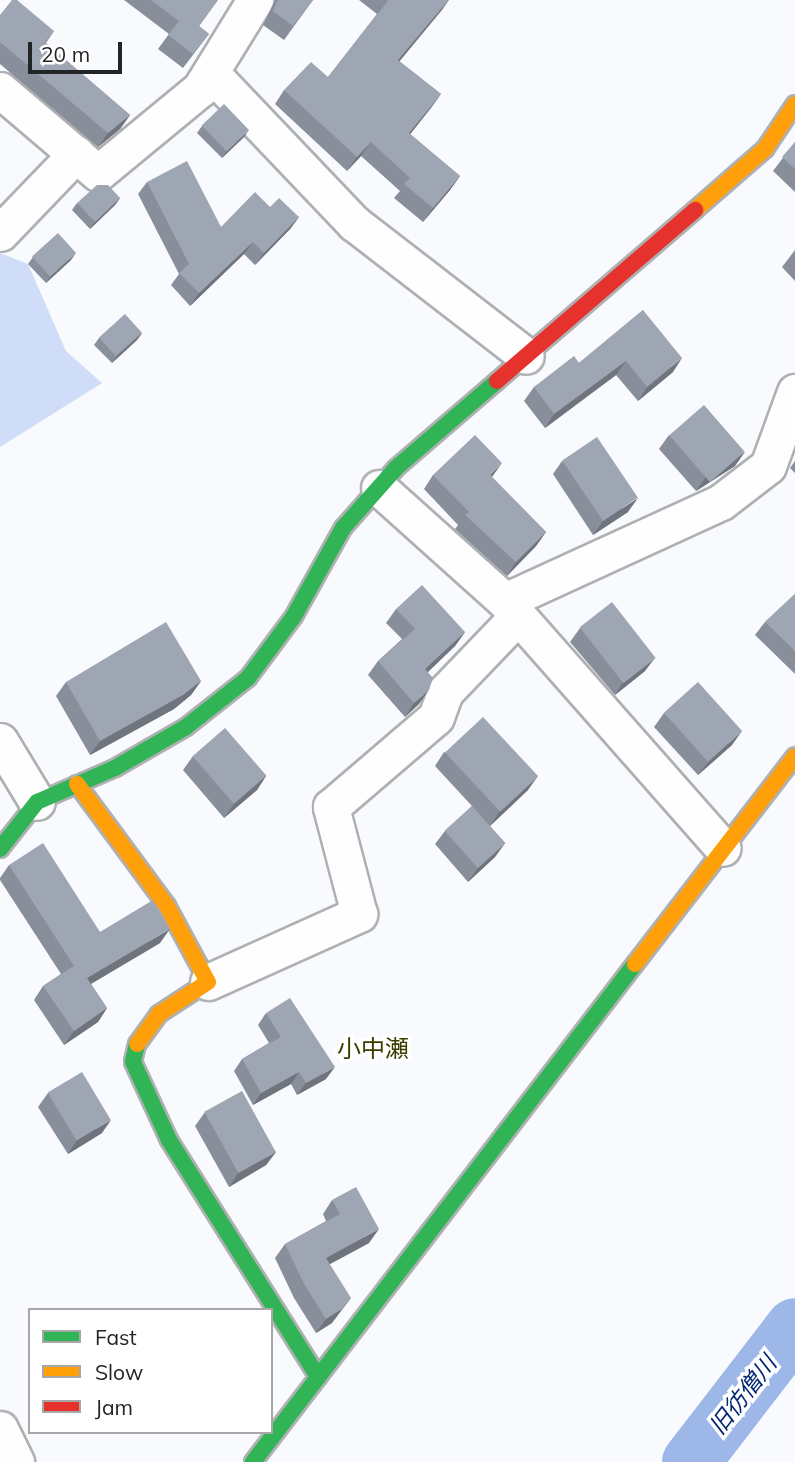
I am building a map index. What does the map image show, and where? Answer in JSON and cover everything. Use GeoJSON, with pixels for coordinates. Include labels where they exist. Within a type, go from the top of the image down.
{"type":"FeatureCollection","features":[{"type":"Feature","properties":{"kind":"street"},"geometry":{"type":"LineString","coordinates":[[0,90],[98,173],[200,89],[212,74],[255,0]]}},
{"type":"Feature","properties":{"kind":"street"},"geometry":{"type":"LineString","coordinates":[[212,74],[355,223],[526,356]]}},
{"type":"Feature","properties":{"kind":"street"},"geometry":{"type":"LineString","coordinates":[[0,849],[37,802],[115,768],[186,727],[248,678],[294,616],[343,528],[396,468],[765,149],[795,104]]}},
{"type":"Feature","properties":{"kind":"street"},"geometry":{"type":"LineString","coordinates":[[0,233],[76,154]]}},
{"type":"Feature","properties":{"kind":"street"},"geometry":{"type":"LineString","coordinates":[[318,1377],[169,1140],[133,1062],[137,1042],[159,1014],[208,982],[359,914],[331,807],[436,718],[445,692],[511,609],[721,502],[768,466],[795,392]]}},
{"type":"Feature","properties":{"kind":"street"},"geometry":{"type":"LineString","coordinates":[[379,488],[511,609],[723,848]]}},
{"type":"Feature","properties":{"kind":"street"},"geometry":{"type":"LineString","coordinates":[[0,741],[37,802]]}},
{"type":"Feature","properties":{"kind":"street"},"geometry":{"type":"LineString","coordinates":[[253,1462],[795,756]]}},
{"type":"Feature","properties":{"kind":"street"},"geometry":{"type":"LineString","coordinates":[[77,784],[167,906],[208,982]]}},
{"type":"Feature","properties":{"kind":"street"},"geometry":{"type":"LineString","coordinates":[[0,1429],[16,1462]]}},
{"type":"Feature","properties":{"kind":"shaded area"},"geometry":{"type":"Polygon","coordinates":[[[0,253],[28,264],[66,351],[102,383],[0,447],[0,253]]]}},
{"type":"Feature","properties":{"kind":"building"},"geometry":{"type":"Polygon","coordinates":[[[12,0],[17,0],[54,31],[45,42],[130,115],[108,133],[0,42],[0,15],[12,0]]]}},
{"type":"Feature","properties":{"kind":"building"},"geometry":{"type":"Polygon","coordinates":[[[151,0],[218,0],[199,26],[209,34],[193,54],[168,35],[179,21],[151,0]]]}},
{"type":"Feature","properties":{"kind":"building"},"geometry":{"type":"Polygon","coordinates":[[[278,0],[313,0],[293,26],[273,11],[278,0]]]}},
{"type":"Feature","properties":{"kind":"building"},"geometry":{"type":"Polygon","coordinates":[[[386,0],[448,0],[398,60],[441,94],[409,133],[460,176],[433,208],[404,184],[410,178],[371,142],[357,157],[284,90],[311,62],[328,77],[388,1],[386,0]]]}},
{"type":"Feature","properties":{"kind":"building"},"geometry":{"type":"Polygon","coordinates":[[[224,104],[249,130],[227,151],[202,126],[224,104]]]}},
{"type":"Feature","properties":{"kind":"building"},"geometry":{"type":"Polygon","coordinates":[[[795,142],[795,169],[782,157],[795,142]]]}},
{"type":"Feature","properties":{"kind":"building"},"geometry":{"type":"Polygon","coordinates":[[[187,161],[221,227],[255,192],[270,207],[279,198],[299,217],[264,253],[253,242],[199,293],[179,273],[189,264],[147,182],[187,161]]]}},
{"type":"Feature","properties":{"kind":"building"},"geometry":{"type":"Polygon","coordinates":[[[97,185],[108,185],[120,198],[95,222],[77,203],[97,185]]]}},
{"type":"Feature","properties":{"kind":"building"},"geometry":{"type":"Polygon","coordinates":[[[58,233],[76,253],[50,276],[32,256],[58,233]]]}},
{"type":"Feature","properties":{"kind":"building"},"geometry":{"type":"Polygon","coordinates":[[[643,310],[682,358],[647,387],[626,361],[554,414],[534,387],[574,356],[579,363],[643,310]]]}},
{"type":"Feature","properties":{"kind":"building"},"geometry":{"type":"Polygon","coordinates":[[[125,314],[142,333],[116,356],[99,337],[125,314]]]}},
{"type":"Feature","properties":{"kind":"building"},"geometry":{"type":"Polygon","coordinates":[[[704,405],[745,452],[710,482],[669,435],[704,405]]]}},
{"type":"Feature","properties":{"kind":"building"},"geometry":{"type":"Polygon","coordinates":[[[475,435],[502,463],[490,475],[546,532],[516,562],[465,515],[469,512],[433,475],[475,435]]]}},
{"type":"Feature","properties":{"kind":"building"},"geometry":{"type":"Polygon","coordinates":[[[597,437],[638,498],[603,521],[562,460],[597,437]]]}},
{"type":"Feature","properties":{"kind":"building"},"geometry":{"type":"Polygon","coordinates":[[[422,585],[465,632],[425,669],[433,678],[429,690],[414,703],[378,661],[415,629],[396,609],[422,585]]]}},
{"type":"Feature","properties":{"kind":"building"},"geometry":{"type":"Polygon","coordinates":[[[795,594],[795,651],[765,622],[795,594]]]}},
{"type":"Feature","properties":{"kind":"building"},"geometry":{"type":"Polygon","coordinates":[[[612,602],[656,658],[623,683],[580,627],[612,602]]]}},
{"type":"Feature","properties":{"kind":"building"},"geometry":{"type":"Polygon","coordinates":[[[166,622],[201,681],[183,695],[100,741],[66,682],[166,622]]]}},
{"type":"Feature","properties":{"kind":"building"},"geometry":{"type":"Polygon","coordinates":[[[698,682],[742,731],[708,762],[664,713],[698,682]]]}},
{"type":"Feature","properties":{"kind":"building"},"geometry":{"type":"Polygon","coordinates":[[[483,717],[538,776],[500,812],[445,752],[483,717]]]}},
{"type":"Feature","properties":{"kind":"building"},"geometry":{"type":"Polygon","coordinates":[[[225,728],[266,776],[234,804],[193,756],[225,728]]]}},
{"type":"Feature","properties":{"kind":"building"},"geometry":{"type":"Polygon","coordinates":[[[472,806],[505,843],[478,868],[445,831],[472,806]]]}},
{"type":"Feature","properties":{"kind":"building"},"geometry":{"type":"Polygon","coordinates":[[[43,843],[100,932],[153,900],[170,929],[87,978],[107,1008],[74,1031],[43,986],[74,966],[9,865],[43,843]]]}},
{"type":"Feature","properties":{"kind":"building"},"geometry":{"type":"Polygon","coordinates":[[[290,998],[335,1067],[306,1083],[299,1072],[261,1093],[242,1059],[281,1037],[266,1013],[290,998]]]}},
{"type":"Feature","properties":{"kind":"building"},"geometry":{"type":"Polygon","coordinates":[[[82,1072],[111,1120],[77,1141],[48,1093],[82,1072]]]}},
{"type":"Feature","properties":{"kind":"building"},"geometry":{"type":"Polygon","coordinates":[[[242,1091],[276,1152],[238,1173],[204,1112],[242,1091]]]}},
{"type":"Feature","properties":{"kind":"building"},"geometry":{"type":"Polygon","coordinates":[[[356,1187],[379,1229],[326,1258],[351,1298],[342,1309],[326,1319],[304,1284],[285,1244],[340,1214],[332,1200],[356,1187]]]}},
{"type":"Feature","properties":{"kind":"waterway","name":"旧彷僧川"},"geometry":{"type":"LineString","coordinates":[[691,1462],[795,1327]]}},
{"type":"Feature","properties":{"kind":"traffic: fast"},"geometry":{"type":"LineString","coordinates":[[0,849],[37,802],[115,768],[186,727],[248,678],[294,616],[343,528],[396,468],[497,381]]}},
{"type":"Feature","properties":{"kind":"traffic: fast"},"geometry":{"type":"LineString","coordinates":[[253,1462],[635,964]]}},
{"type":"Feature","properties":{"kind":"traffic: fast"},"geometry":{"type":"LineString","coordinates":[[137,1044],[133,1062],[169,1140],[318,1377]]}},
{"type":"Feature","properties":{"kind":"traffic: slow"},"geometry":{"type":"LineString","coordinates":[[695,210],[765,149],[795,104]]}},
{"type":"Feature","properties":{"kind":"traffic: slow"},"geometry":{"type":"LineString","coordinates":[[635,964],[795,756]]}},
{"type":"Feature","properties":{"kind":"traffic: slow"},"geometry":{"type":"LineString","coordinates":[[77,784],[167,906],[208,982],[159,1014],[137,1044]]}},
{"type":"Feature","properties":{"kind":"traffic: jam"},"geometry":{"type":"LineString","coordinates":[[497,381],[695,210]]}},
{"type":"Feature","properties":{"kind":"district","name":"小中瀬"},"geometry":{"type":"Point","coordinates":[373,1049]}}]}
